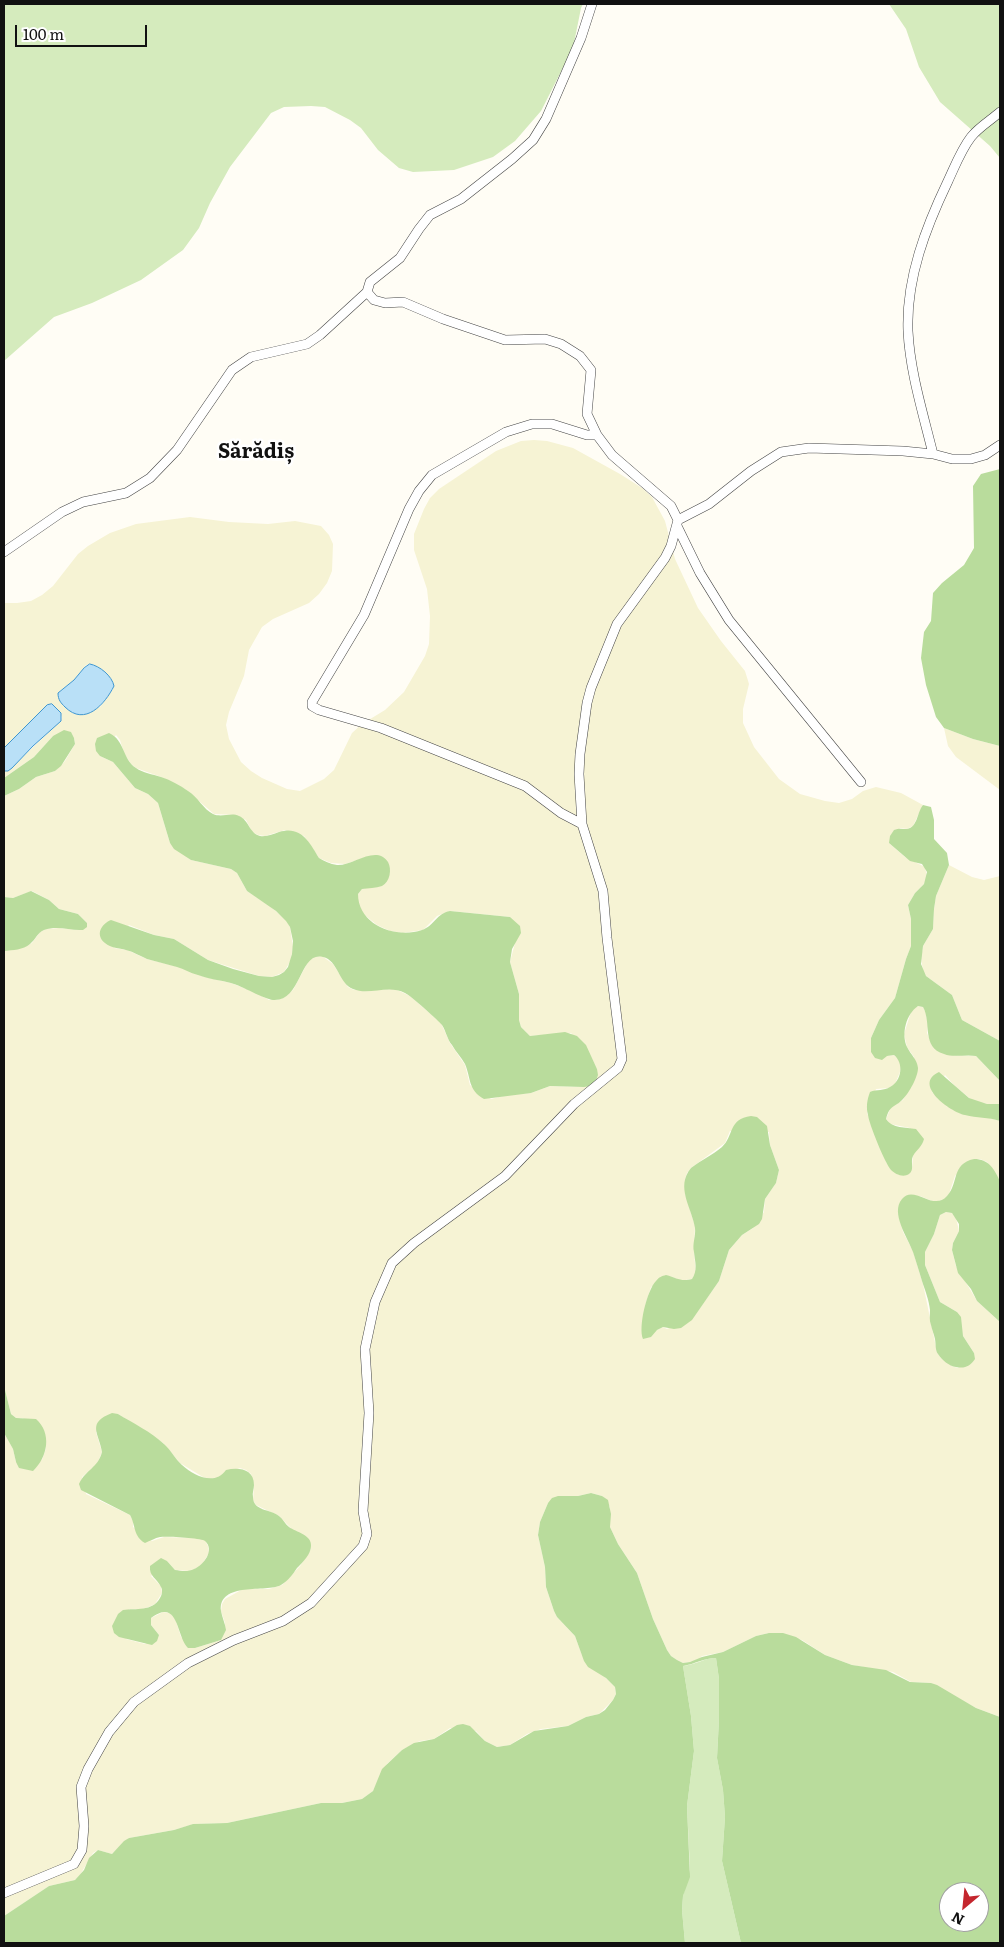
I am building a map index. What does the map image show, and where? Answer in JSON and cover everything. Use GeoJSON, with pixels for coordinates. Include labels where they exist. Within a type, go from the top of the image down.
{"type":"FeatureCollection","features":[{"type":"Feature","properties":{"kind":"street"},"geometry":{"type":"LineString","coordinates":[[4,552],[62,512],[83,502],[126,492],[150,478],[178,450],[232,370],[251,357],[307,344],[320,335],[367,292],[370,282],[400,258],[430,215],[461,198],[512,159],[533,140],[546,119],[581,38],[592,4]]}},
{"type":"Feature","properties":{"kind":"street"},"geometry":{"type":"LineString","coordinates":[[933,454],[913,370],[908,330],[910,299],[918,256],[928,223],[962,152],[972,136],[1000,112]]}},
{"type":"Feature","properties":{"kind":"street"},"geometry":{"type":"LineString","coordinates":[[367,292],[374,300],[385,303],[402,302],[443,319],[504,340],[545,339],[561,344],[580,356],[591,370],[587,414],[597,435],[612,455],[671,506],[700,573],[729,620],[861,782]]}},
{"type":"Feature","properties":{"kind":"street"},"geometry":{"type":"LineString","coordinates":[[582,824],[561,814],[525,786],[381,728],[320,710],[312,706],[312,702],[364,615],[409,508],[419,491],[432,475],[506,432],[532,424],[552,424],[587,435],[597,435]]}},
{"type":"Feature","properties":{"kind":"street"},"geometry":{"type":"LineString","coordinates":[[4,1893],[74,1864],[82,1850],[84,1826],[81,1787],[88,1769],[109,1732],[134,1702],[188,1663],[234,1640],[283,1621],[311,1603],[363,1546],[367,1534],[363,1511],[369,1413],[365,1349],[375,1302],[392,1263],[414,1242],[505,1176],[574,1104],[618,1068],[622,1059],[603,891],[582,824],[579,774],[580,754],[591,688],[617,624],[665,558],[678,523],[709,504],[751,471],[781,452],[808,448],[903,451],[933,454],[952,459],[971,459],[985,455],[1000,445]]}},
{"type":"Feature","properties":{"kind":"shaded area"},"geometry":{"type":"Polygon","coordinates":[[[521,441],[547,441],[573,448],[620,474],[652,497],[665,521],[675,559],[698,608],[745,671],[749,684],[743,709],[743,723],[754,747],[779,779],[800,794],[825,801],[839,803],[876,787],[901,793],[923,805],[913,826],[907,829],[900,828],[889,843],[905,857],[925,867],[927,877],[908,905],[911,919],[911,946],[895,998],[879,1020],[871,1038],[871,1052],[887,1056],[894,1055],[899,1059],[900,1072],[895,1084],[889,1088],[876,1089],[867,1113],[887,1163],[912,1169],[913,1156],[910,1128],[890,1124],[886,1119],[891,1107],[903,1100],[909,1088],[914,1057],[907,1047],[904,1034],[912,1009],[918,1006],[923,1007],[926,1013],[927,1033],[932,1045],[937,1050],[949,1055],[976,1056],[1000,1081],[1000,1104],[994,1105],[974,1102],[945,1075],[932,1092],[948,1106],[1000,1121],[1000,1181],[987,1162],[974,1159],[955,1176],[949,1194],[945,1199],[932,1201],[920,1196],[898,1213],[903,1232],[913,1251],[923,1284],[937,1352],[941,1358],[958,1368],[974,1353],[963,1336],[957,1312],[940,1302],[925,1265],[925,1252],[934,1234],[940,1215],[946,1212],[952,1213],[956,1218],[959,1231],[952,1250],[956,1266],[977,1301],[1000,1322],[1000,1717],[976,1708],[931,1683],[911,1682],[893,1672],[852,1665],[825,1655],[802,1640],[769,1633],[756,1636],[723,1652],[702,1656],[697,1661],[683,1663],[677,1660],[667,1650],[653,1619],[637,1573],[618,1544],[610,1527],[610,1507],[602,1496],[591,1493],[548,1503],[540,1522],[538,1535],[545,1567],[546,1587],[557,1617],[575,1636],[582,1655],[615,1687],[616,1694],[613,1700],[599,1714],[586,1717],[568,1726],[541,1729],[527,1734],[510,1745],[497,1747],[485,1741],[476,1731],[450,1728],[434,1739],[420,1741],[402,1750],[387,1764],[373,1791],[362,1799],[342,1803],[321,1803],[227,1823],[194,1824],[174,1830],[129,1838],[112,1854],[98,1850],[93,1853],[75,1880],[49,1886],[4,1916],[4,1433],[13,1449],[16,1462],[42,1460],[46,1448],[23,1418],[16,1418],[11,1414],[4,1386],[4,951],[32,943],[40,932],[46,929],[78,930],[87,923],[78,914],[59,909],[49,900],[32,891],[13,898],[4,897],[4,796],[19,789],[36,777],[55,771],[65,761],[75,744],[74,738],[53,736],[34,757],[4,778],[4,771],[8,771],[61,721],[62,717],[52,704],[47,705],[4,748],[4,603],[31,601],[42,595],[53,586],[78,554],[88,546],[110,533],[136,524],[190,517],[268,524],[295,521],[321,526],[329,535],[333,544],[332,571],[327,583],[309,603],[273,619],[262,627],[249,650],[244,676],[229,712],[226,725],[229,739],[241,762],[251,771],[287,789],[300,791],[324,779],[334,770],[352,733],[362,724],[385,710],[404,692],[425,656],[429,644],[430,616],[427,589],[414,550],[414,534],[430,498],[439,489],[496,451],[521,441]],[[92,664],[86,665],[74,680],[60,691],[60,701],[74,714],[100,707],[113,689],[112,680],[103,671],[92,664]],[[116,735],[100,756],[113,762],[135,788],[148,794],[158,803],[170,843],[191,860],[231,869],[237,873],[247,891],[270,906],[287,921],[290,927],[293,947],[291,960],[284,972],[272,977],[259,976],[208,960],[174,939],[154,935],[129,925],[114,948],[127,950],[147,959],[231,983],[269,1000],[283,998],[293,990],[309,960],[322,956],[333,964],[348,987],[354,990],[395,989],[410,996],[441,1023],[450,1043],[465,1065],[470,1085],[491,1099],[511,1094],[531,1093],[550,1086],[584,1087],[597,1069],[591,1057],[571,1033],[530,1036],[521,1027],[519,1020],[519,994],[510,962],[515,943],[510,917],[450,911],[437,916],[423,930],[403,933],[390,931],[377,925],[362,913],[358,894],[362,889],[369,887],[364,858],[345,864],[331,863],[319,858],[304,836],[285,830],[265,836],[258,835],[252,832],[246,820],[234,815],[214,814],[185,789],[161,777],[136,768],[131,764],[116,735]],[[730,1131],[725,1143],[687,1173],[685,1193],[695,1226],[694,1253],[696,1273],[692,1279],[679,1281],[673,1277],[651,1287],[645,1306],[657,1330],[663,1327],[667,1329],[695,1315],[719,1281],[729,1250],[742,1235],[753,1228],[764,1212],[765,1199],[776,1183],[779,1170],[770,1145],[769,1132],[730,1131]],[[118,1414],[96,1432],[102,1452],[97,1464],[82,1477],[86,1494],[130,1515],[133,1527],[152,1541],[164,1537],[198,1538],[205,1540],[208,1546],[209,1553],[201,1566],[189,1571],[175,1570],[167,1561],[151,1576],[161,1586],[162,1593],[155,1604],[149,1607],[129,1609],[126,1639],[145,1644],[159,1635],[151,1625],[151,1618],[163,1612],[170,1613],[175,1618],[181,1637],[195,1648],[221,1640],[225,1623],[221,1611],[225,1599],[243,1589],[269,1589],[282,1585],[300,1566],[311,1549],[279,1516],[256,1505],[253,1500],[254,1486],[251,1474],[246,1470],[240,1468],[217,1478],[203,1477],[180,1463],[163,1443],[118,1414]]]}},
{"type":"Feature","properties":{"kind":"shaded area"},"geometry":{"type":"Polygon","coordinates":[[[944,728],[973,739],[1000,746],[1000,790],[956,757],[948,746],[944,728]]]}},
{"type":"Feature","properties":{"kind":"shaded area"},"geometry":{"type":"Polygon","coordinates":[[[949,865],[972,877],[984,880],[1000,876],[1000,1041],[962,1020],[952,995],[926,976],[923,971],[921,958],[923,946],[933,929],[936,896],[949,865]]]}},
{"type":"Feature","properties":{"kind":"green space"},"geometry":{"type":"Polygon","coordinates":[[[4,4],[583,4],[573,48],[541,111],[515,141],[493,157],[454,170],[413,172],[399,168],[378,150],[361,128],[325,107],[284,107],[271,113],[230,167],[210,203],[199,228],[183,250],[141,280],[92,303],[54,317],[4,361],[4,4]]]}},
{"type":"Feature","properties":{"kind":"green space"},"geometry":{"type":"Polygon","coordinates":[[[889,4],[1000,4],[1000,158],[990,146],[940,102],[919,67],[906,29],[889,4]]]}},
{"type":"Feature","properties":{"kind":"green space"},"geometry":{"type":"Polygon","coordinates":[[[1000,469],[1000,746],[973,739],[944,728],[936,717],[926,685],[921,658],[924,632],[931,621],[933,593],[964,565],[974,548],[973,486],[981,474],[1000,469]]]}},
{"type":"Feature","properties":{"kind":"green space"},"geometry":{"type":"Polygon","coordinates":[[[64,730],[71,732],[75,744],[61,766],[55,771],[36,777],[19,789],[4,796],[4,778],[34,757],[53,736],[64,730]]]}},
{"type":"Feature","properties":{"kind":"green space"},"geometry":{"type":"Polygon","coordinates":[[[109,733],[118,740],[128,760],[136,768],[182,787],[213,814],[239,816],[260,836],[287,830],[299,833],[308,841],[319,858],[337,865],[371,855],[383,857],[388,862],[390,868],[387,882],[375,888],[362,889],[358,894],[364,914],[380,927],[401,933],[422,930],[430,926],[442,914],[450,911],[510,917],[520,926],[521,933],[512,949],[510,962],[519,994],[519,1020],[521,1027],[530,1036],[565,1032],[577,1036],[586,1045],[597,1069],[596,1081],[591,1086],[550,1086],[531,1093],[484,1099],[475,1092],[465,1064],[450,1043],[442,1025],[430,1014],[408,995],[399,991],[359,991],[353,989],[348,986],[328,959],[315,957],[309,961],[290,993],[282,998],[273,1000],[227,982],[192,973],[107,945],[100,937],[100,930],[104,924],[111,920],[154,935],[174,939],[208,960],[233,969],[259,976],[272,977],[284,972],[288,967],[293,941],[290,927],[286,921],[276,911],[247,891],[237,873],[231,869],[191,860],[174,849],[170,843],[158,803],[148,794],[135,788],[113,762],[100,756],[96,751],[95,744],[97,738],[109,733]]]}},
{"type":"Feature","properties":{"kind":"green space"},"geometry":{"type":"Polygon","coordinates":[[[923,805],[931,807],[934,820],[934,839],[947,853],[949,865],[936,896],[933,929],[923,946],[921,964],[926,976],[952,995],[962,1020],[1000,1041],[1000,1081],[976,1056],[952,1056],[937,1051],[932,1046],[928,1034],[926,1013],[923,1007],[918,1006],[910,1014],[904,1036],[907,1047],[916,1062],[918,1072],[908,1093],[891,1108],[886,1119],[896,1126],[916,1129],[924,1139],[913,1156],[911,1172],[902,1176],[891,1170],[885,1160],[871,1126],[867,1106],[870,1092],[888,1088],[897,1081],[899,1076],[900,1067],[897,1058],[894,1055],[887,1056],[882,1060],[875,1058],[871,1052],[871,1038],[879,1020],[895,998],[911,946],[911,919],[908,905],[915,893],[924,884],[927,872],[922,864],[910,861],[889,843],[890,836],[894,830],[911,828],[923,805]]]}},
{"type":"Feature","properties":{"kind":"green space"},"geometry":{"type":"Polygon","coordinates":[[[31,891],[49,900],[59,909],[78,914],[87,923],[87,927],[83,930],[54,928],[44,930],[27,946],[4,951],[4,897],[13,898],[31,891]]]}},
{"type":"Feature","properties":{"kind":"green space"},"geometry":{"type":"Polygon","coordinates":[[[939,1072],[969,1098],[987,1104],[1000,1104],[1000,1121],[958,1113],[943,1103],[931,1090],[930,1083],[932,1077],[939,1072]]]}},
{"type":"Feature","properties":{"kind":"green space"},"geometry":{"type":"Polygon","coordinates":[[[751,1116],[757,1117],[767,1126],[770,1145],[779,1170],[776,1183],[765,1199],[762,1219],[759,1224],[742,1235],[729,1250],[719,1281],[692,1320],[681,1328],[663,1327],[657,1330],[651,1337],[643,1339],[644,1309],[649,1292],[656,1281],[666,1275],[688,1280],[692,1279],[695,1272],[693,1246],[695,1228],[684,1190],[686,1175],[691,1168],[715,1153],[726,1143],[738,1121],[751,1116]]]}},
{"type":"Feature","properties":{"kind":"green space"},"geometry":{"type":"Polygon","coordinates":[[[974,1159],[987,1163],[1000,1181],[1000,1322],[977,1301],[971,1289],[958,1273],[952,1250],[959,1231],[959,1224],[952,1213],[946,1212],[940,1215],[934,1234],[925,1252],[925,1265],[940,1302],[957,1312],[961,1317],[963,1336],[974,1353],[975,1359],[971,1363],[959,1368],[948,1364],[937,1352],[930,1321],[928,1299],[913,1252],[901,1226],[898,1211],[902,1199],[907,1195],[912,1194],[936,1201],[942,1200],[951,1191],[962,1165],[974,1159]]]}},
{"type":"Feature","properties":{"kind":"green space"},"geometry":{"type":"Polygon","coordinates":[[[4,1386],[11,1414],[16,1418],[36,1419],[44,1431],[46,1438],[45,1452],[33,1471],[19,1468],[13,1449],[4,1433],[4,1386]]]}},
{"type":"Feature","properties":{"kind":"green space"},"geometry":{"type":"Polygon","coordinates":[[[112,1413],[118,1414],[153,1436],[166,1446],[182,1465],[198,1476],[216,1478],[226,1470],[231,1469],[241,1469],[249,1472],[253,1480],[253,1496],[256,1505],[279,1516],[289,1527],[306,1536],[311,1542],[310,1552],[286,1582],[274,1587],[245,1590],[227,1595],[222,1602],[221,1611],[226,1630],[221,1640],[195,1648],[188,1648],[176,1621],[167,1612],[160,1613],[151,1618],[151,1625],[159,1635],[157,1641],[152,1645],[119,1637],[114,1633],[112,1626],[118,1614],[123,1610],[153,1606],[161,1597],[162,1588],[152,1575],[150,1566],[161,1558],[167,1561],[175,1570],[192,1570],[205,1561],[209,1549],[205,1541],[191,1538],[160,1537],[145,1543],[138,1537],[130,1515],[81,1490],[79,1484],[98,1462],[102,1452],[96,1429],[97,1425],[104,1417],[112,1413]]]}},
{"type":"Feature","properties":{"kind":"green space"},"geometry":{"type":"Polygon","coordinates":[[[591,1493],[608,1500],[611,1514],[610,1527],[618,1544],[637,1573],[653,1619],[667,1650],[671,1656],[683,1663],[723,1652],[756,1636],[769,1633],[783,1633],[796,1637],[825,1655],[852,1665],[886,1670],[910,1682],[937,1685],[976,1708],[1000,1717],[1000,1943],[741,1943],[722,1861],[725,1817],[723,1790],[717,1758],[719,1679],[716,1658],[683,1666],[691,1716],[694,1751],[687,1806],[690,1877],[683,1896],[682,1910],[685,1943],[4,1943],[4,1916],[49,1886],[75,1880],[84,1870],[89,1858],[98,1850],[112,1854],[129,1838],[174,1830],[193,1824],[227,1823],[321,1803],[342,1803],[362,1799],[373,1791],[382,1769],[402,1750],[414,1743],[434,1739],[457,1725],[470,1726],[485,1741],[497,1747],[510,1745],[534,1731],[568,1726],[605,1710],[616,1694],[615,1687],[606,1678],[588,1667],[575,1636],[557,1617],[546,1587],[545,1567],[538,1535],[540,1522],[548,1503],[552,1498],[558,1496],[578,1496],[591,1493]]]}},
{"type":"Feature","properties":{"kind":"green space"},"geometry":{"type":"Polygon","coordinates":[[[716,1658],[719,1679],[717,1758],[723,1790],[725,1817],[722,1861],[741,1943],[685,1943],[682,1910],[683,1896],[690,1870],[687,1806],[694,1751],[691,1716],[683,1666],[716,1658]]]}},
{"type":"Feature","properties":{"kind":"water"},"geometry":{"type":"Polygon","coordinates":[[[90,664],[105,672],[114,686],[105,700],[94,711],[80,715],[72,713],[61,703],[58,693],[90,664]]]}},
{"type":"Feature","properties":{"kind":"water"},"geometry":{"type":"Polygon","coordinates":[[[52,704],[61,713],[61,721],[12,768],[4,771],[4,748],[47,705],[52,704]]]}},
{"type":"Feature","properties":{"kind":"district","name":"Sărădiș"},"geometry":{"type":"Point","coordinates":[256,452]}}]}
